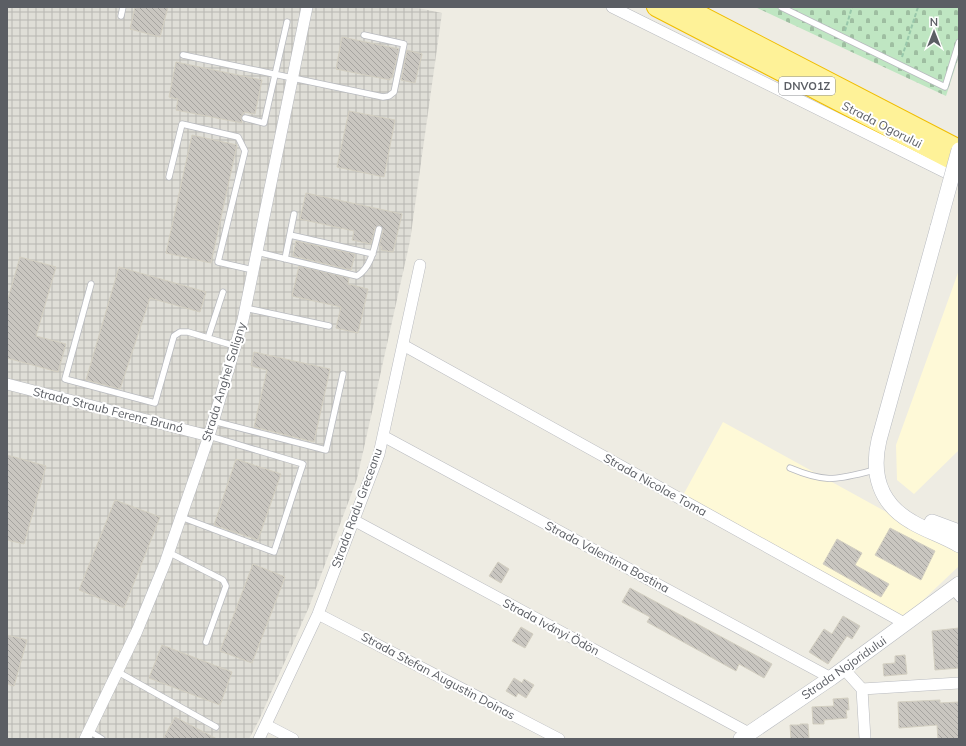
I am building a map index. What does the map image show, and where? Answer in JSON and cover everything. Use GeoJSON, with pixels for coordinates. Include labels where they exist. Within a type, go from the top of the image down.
{"type":"FeatureCollection","features":[{"type":"Feature","properties":{"kind":"highway","name":"Strada Ogorului"},"geometry":{"type":"LineString","coordinates":[[656,7],[959,164]]}},
{"type":"Feature","properties":{"kind":"highway","name":"Strada Ogorului"},"geometry":{"type":"LineString","coordinates":[[685,7],[959,150]]}},
{"type":"Feature","properties":{"kind":"main road"},"geometry":{"type":"LineString","coordinates":[[959,150],[879,440],[876,470],[881,490],[893,507],[911,522],[959,545]]}},
{"type":"Feature","properties":{"kind":"main road"},"geometry":{"type":"LineString","coordinates":[[901,514],[913,515],[959,532]]}},
{"type":"Feature","properties":{"kind":"main road","name":"Strada Nojoridului"},"geometry":{"type":"LineString","coordinates":[[750,735],[955,588]]}},
{"type":"Feature","properties":{"kind":"street","name":"Strada Anghel Saligny"},"geometry":{"type":"LineString","coordinates":[[87,735],[137,631],[181,517],[213,421],[245,308],[307,7]]}},
{"type":"Feature","properties":{"kind":"street"},"geometry":{"type":"LineString","coordinates":[[612,7],[959,179]]}},
{"type":"Feature","properties":{"kind":"street","name":"Strada Radu Greceanu"},"geometry":{"type":"LineString","coordinates":[[259,739],[318,614],[379,454],[420,265]]}},
{"type":"Feature","properties":{"kind":"street","name":"Strada Nicolae Toma"},"geometry":{"type":"LineString","coordinates":[[403,345],[906,624]]}},
{"type":"Feature","properties":{"kind":"street","name":"Strada Straub Ferenc Brunó"},"geometry":{"type":"LineString","coordinates":[[7,384],[208,436]]}},
{"type":"Feature","properties":{"kind":"street","name":"Strada Valentina Bostina"},"geometry":{"type":"LineString","coordinates":[[383,436],[831,678]]}},
{"type":"Feature","properties":{"kind":"street","name":"Strada Iványi Ödön"},"geometry":{"type":"LineString","coordinates":[[352,523],[366,527],[750,735]]}},
{"type":"Feature","properties":{"kind":"street","name":"Strada Stefan Augustin Doinas"},"geometry":{"type":"LineString","coordinates":[[318,614],[559,739]]}},
{"type":"Feature","properties":{"kind":"street"},"geometry":{"type":"LineString","coordinates":[[844,669],[862,689],[866,739]]}},
{"type":"Feature","properties":{"kind":"street"},"geometry":{"type":"LineString","coordinates":[[862,689],[959,683]]}},
{"type":"Feature","properties":{"kind":"street"},"geometry":{"type":"LineString","coordinates":[[266,725],[293,739]]}},
{"type":"Feature","properties":{"kind":"lane"},"geometry":{"type":"LineString","coordinates":[[121,16],[123,7]]}},
{"type":"Feature","properties":{"kind":"lane"},"geometry":{"type":"LineString","coordinates":[[781,7],[944,87],[959,42]]}},
{"type":"Feature","properties":{"kind":"lane"},"geometry":{"type":"LineString","coordinates":[[245,118],[264,123],[287,22]]}},
{"type":"Feature","properties":{"kind":"lane"},"geometry":{"type":"LineString","coordinates":[[183,56],[383,97],[389,96],[394,92],[404,44],[364,35]]}},
{"type":"Feature","properties":{"kind":"lane"},"geometry":{"type":"LineString","coordinates":[[169,176],[182,124],[238,137],[245,151],[218,262],[253,270]]}},
{"type":"Feature","properties":{"kind":"lane"},"geometry":{"type":"LineString","coordinates":[[285,259],[294,214]]}},
{"type":"Feature","properties":{"kind":"lane"},"geometry":{"type":"LineString","coordinates":[[257,252],[357,276],[373,254],[379,229]]}},
{"type":"Feature","properties":{"kind":"lane"},"geometry":{"type":"LineString","coordinates":[[290,235],[373,254]]}},
{"type":"Feature","properties":{"kind":"lane"},"geometry":{"type":"LineString","coordinates":[[91,284],[65,379],[155,403],[174,336],[180,332],[188,332],[235,346]]}},
{"type":"Feature","properties":{"kind":"lane"},"geometry":{"type":"LineString","coordinates":[[208,338],[223,292]]}},
{"type":"Feature","properties":{"kind":"lane"},"geometry":{"type":"LineString","coordinates":[[245,308],[328,326]]}},
{"type":"Feature","properties":{"kind":"lane"},"geometry":{"type":"LineString","coordinates":[[213,421],[326,450],[343,374]]}},
{"type":"Feature","properties":{"kind":"lane"},"geometry":{"type":"LineString","coordinates":[[181,517],[274,552],[303,464],[208,436]]}},
{"type":"Feature","properties":{"kind":"lane"},"geometry":{"type":"LineString","coordinates":[[790,468],[817,478],[828,479],[876,470]]}},
{"type":"Feature","properties":{"kind":"lane"},"geometry":{"type":"LineString","coordinates":[[168,552],[223,580],[226,586],[206,642]]}},
{"type":"Feature","properties":{"kind":"lane"},"geometry":{"type":"LineString","coordinates":[[118,672],[216,727]]}},
{"type":"Feature","properties":{"kind":"lane"},"geometry":{"type":"LineString","coordinates":[[87,735],[102,739]]}},
{"type":"Feature","properties":{"kind":"path"},"geometry":{"type":"LineString","coordinates":[[842,37],[852,7]]}},
{"type":"Feature","properties":{"kind":"path"},"geometry":{"type":"LineString","coordinates":[[899,65],[918,7]]}},
{"type":"Feature","properties":{"kind":"shaded area"},"geometry":{"type":"Polygon","coordinates":[[[7,7],[413,7],[442,13],[410,241],[357,479],[309,607],[259,720],[249,739],[7,739],[7,7]]]}},
{"type":"Feature","properties":{"kind":"shaded area"},"geometry":{"type":"Polygon","coordinates":[[[959,270],[959,450],[914,494],[897,480],[896,445],[959,270]]]}},
{"type":"Feature","properties":{"kind":"shaded area"},"geometry":{"type":"Polygon","coordinates":[[[723,422],[959,552],[959,566],[901,621],[681,499],[723,422]]]}},
{"type":"Feature","properties":{"kind":"green space"},"geometry":{"type":"Polygon","coordinates":[[[755,7],[959,7],[959,56],[946,96],[755,7]]]}},
{"type":"Feature","properties":{"kind":"building"},"geometry":{"type":"Polygon","coordinates":[[[135,7],[168,7],[160,37],[130,29],[135,7]]]}},
{"type":"Feature","properties":{"kind":"building"},"geometry":{"type":"Polygon","coordinates":[[[342,37],[399,49],[392,78],[390,78],[390,80],[336,69],[342,37]]]}},
{"type":"Feature","properties":{"kind":"building"},"geometry":{"type":"Polygon","coordinates":[[[407,50],[422,54],[415,83],[401,80],[407,50]]]}},
{"type":"Feature","properties":{"kind":"building"},"geometry":{"type":"Polygon","coordinates":[[[176,62],[262,80],[255,114],[244,112],[241,117],[242,123],[176,110],[178,99],[169,97],[176,62]]]}},
{"type":"Feature","properties":{"kind":"building"},"geometry":{"type":"Polygon","coordinates":[[[349,111],[395,120],[384,177],[337,167],[349,111]]]}},
{"type":"Feature","properties":{"kind":"building"},"geometry":{"type":"Polygon","coordinates":[[[192,135],[237,145],[211,263],[166,253],[192,135]]]}},
{"type":"Feature","properties":{"kind":"building"},"geometry":{"type":"Polygon","coordinates":[[[306,193],[402,214],[393,252],[381,250],[382,247],[379,246],[383,230],[380,225],[375,228],[371,244],[352,240],[354,231],[300,219],[306,193]]]}},
{"type":"Feature","properties":{"kind":"building"},"geometry":{"type":"Polygon","coordinates":[[[296,241],[355,254],[351,270],[293,256],[296,241]]]}},
{"type":"Feature","properties":{"kind":"building"},"geometry":{"type":"Polygon","coordinates":[[[20,257],[56,267],[36,336],[66,344],[58,372],[7,358],[7,302],[20,257]]]}},
{"type":"Feature","properties":{"kind":"building"},"geometry":{"type":"Polygon","coordinates":[[[299,266],[349,278],[348,284],[368,289],[358,333],[336,328],[341,307],[292,296],[299,266]]]}},
{"type":"Feature","properties":{"kind":"building"},"geometry":{"type":"Polygon","coordinates":[[[119,267],[206,292],[200,312],[150,298],[120,389],[86,380],[119,267]]]}},
{"type":"Feature","properties":{"kind":"building"},"geometry":{"type":"Polygon","coordinates":[[[254,352],[330,369],[314,442],[254,427],[267,370],[251,366],[254,352]]]}},
{"type":"Feature","properties":{"kind":"building"},"geometry":{"type":"Polygon","coordinates":[[[7,455],[46,466],[24,544],[7,540],[7,455]]]}},
{"type":"Feature","properties":{"kind":"building"},"geometry":{"type":"Polygon","coordinates":[[[236,459],[281,474],[258,540],[214,525],[236,459]]]}},
{"type":"Feature","properties":{"kind":"building"},"geometry":{"type":"Polygon","coordinates":[[[115,500],[160,517],[124,608],[79,590],[115,500]]]}},
{"type":"Feature","properties":{"kind":"building"},"geometry":{"type":"Polygon","coordinates":[[[890,528],[935,551],[921,580],[875,555],[890,528]]]}},
{"type":"Feature","properties":{"kind":"building"},"geometry":{"type":"Polygon","coordinates":[[[837,539],[862,553],[855,565],[889,584],[881,597],[823,564],[837,539]]]}},
{"type":"Feature","properties":{"kind":"building"},"geometry":{"type":"Polygon","coordinates":[[[498,562],[509,569],[501,583],[489,576],[498,562]]]}},
{"type":"Feature","properties":{"kind":"building"},"geometry":{"type":"Polygon","coordinates":[[[253,564],[285,577],[252,663],[220,651],[253,564]]]}},
{"type":"Feature","properties":{"kind":"building"},"geometry":{"type":"Polygon","coordinates":[[[630,588],[772,664],[764,678],[739,664],[736,671],[647,622],[650,617],[622,602],[630,588]]]}},
{"type":"Feature","properties":{"kind":"building"},"geometry":{"type":"Polygon","coordinates":[[[843,616],[860,626],[852,639],[847,636],[828,664],[809,652],[824,629],[832,634],[843,616]]]}},
{"type":"Feature","properties":{"kind":"building"},"geometry":{"type":"Polygon","coordinates":[[[521,627],[533,634],[525,648],[512,641],[521,627]]]}},
{"type":"Feature","properties":{"kind":"building"},"geometry":{"type":"Polygon","coordinates":[[[959,628],[959,668],[935,670],[932,631],[959,628]]]}},
{"type":"Feature","properties":{"kind":"building"},"geometry":{"type":"Polygon","coordinates":[[[7,635],[27,640],[14,686],[7,684],[7,635]]]}},
{"type":"Feature","properties":{"kind":"building"},"geometry":{"type":"Polygon","coordinates":[[[162,645],[232,672],[220,705],[149,678],[162,645]]]}},
{"type":"Feature","properties":{"kind":"building"},"geometry":{"type":"Polygon","coordinates":[[[905,655],[907,674],[884,676],[883,664],[895,663],[895,656],[905,655]]]}},
{"type":"Feature","properties":{"kind":"building"},"geometry":{"type":"Polygon","coordinates":[[[514,678],[522,683],[524,679],[534,685],[526,698],[518,693],[516,697],[506,691],[514,678]]]}},
{"type":"Feature","properties":{"kind":"building"},"geometry":{"type":"Polygon","coordinates":[[[848,698],[849,710],[846,710],[847,718],[824,720],[824,724],[813,724],[812,707],[834,706],[833,699],[848,698]]]}},
{"type":"Feature","properties":{"kind":"building"},"geometry":{"type":"Polygon","coordinates":[[[940,700],[940,703],[959,702],[959,739],[938,739],[937,725],[899,728],[898,702],[940,700]]]}},
{"type":"Feature","properties":{"kind":"building"},"geometry":{"type":"Polygon","coordinates":[[[175,717],[217,739],[163,739],[175,717]]]}},
{"type":"Feature","properties":{"kind":"building"},"geometry":{"type":"Polygon","coordinates":[[[808,724],[809,739],[791,739],[790,725],[808,724]]]}}]}
